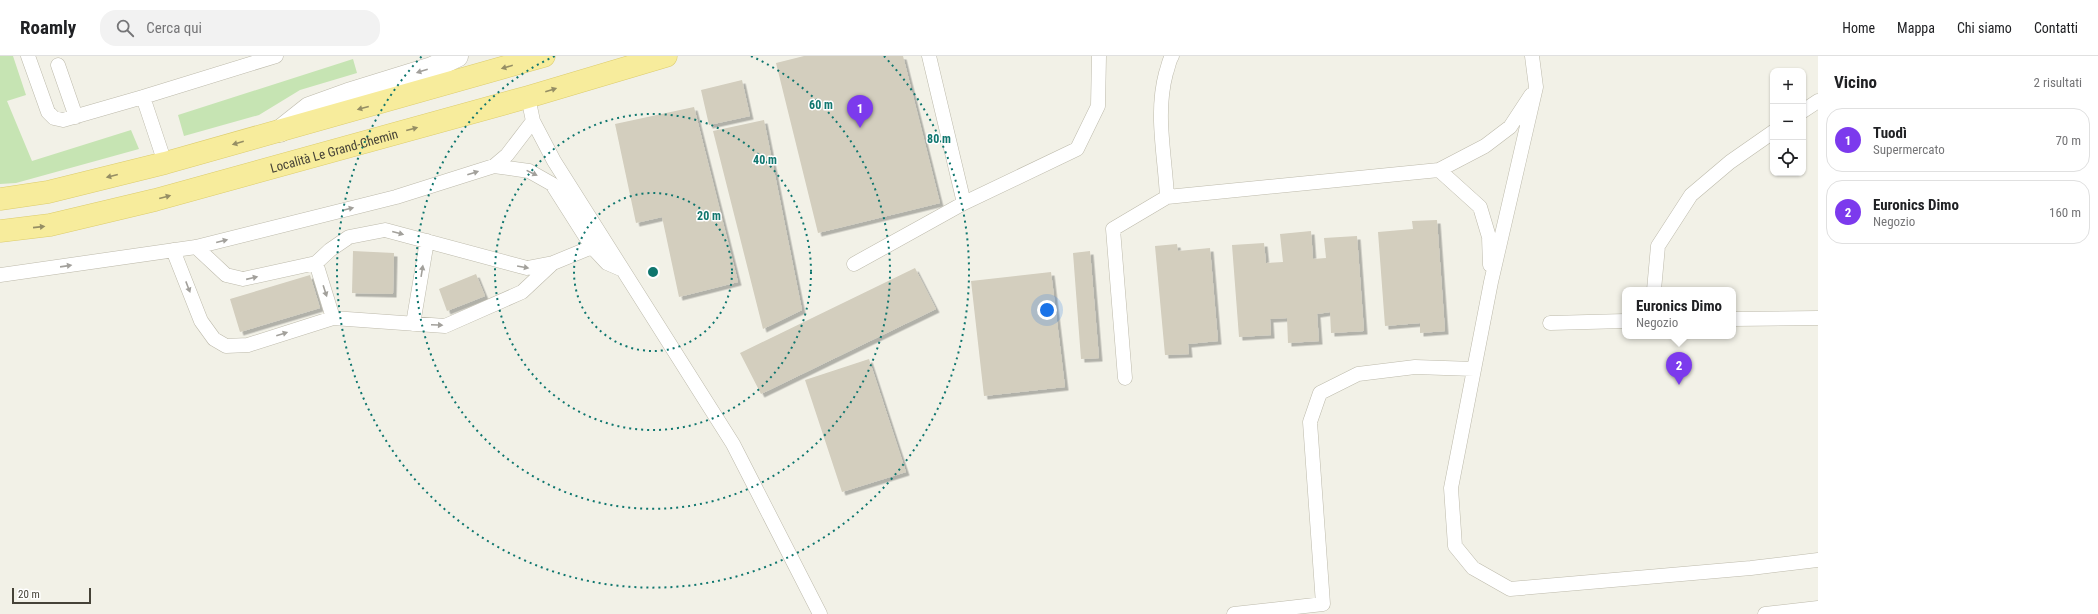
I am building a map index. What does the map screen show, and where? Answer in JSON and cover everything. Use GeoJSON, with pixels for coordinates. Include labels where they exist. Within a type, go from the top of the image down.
{"type":"FeatureCollection","features":[{"type":"Feature","properties":{"kind":"main road"},"geometry":{"type":"LineString","coordinates":[[0,199],[48,192],[165,163],[544,56]]}},
{"type":"Feature","properties":{"kind":"main road","name":"Località Le Grand-Chemin"},"geometry":{"type":"LineString","coordinates":[[0,231],[50,225],[147,201],[528,97],[666,56]]}},
{"type":"Feature","properties":{"kind":"street"},"geometry":{"type":"LineString","coordinates":[[280,131],[309,108],[348,94],[432,68],[457,56]]}},
{"type":"Feature","properties":{"kind":"lane"},"geometry":{"type":"LineString","coordinates":[[28,56],[48,112],[54,118],[63,120],[276,56]]}},
{"type":"Feature","properties":{"kind":"lane"},"geometry":{"type":"LineString","coordinates":[[929,56],[964,204]]}},
{"type":"Feature","properties":{"kind":"lane"},"geometry":{"type":"LineString","coordinates":[[854,264],[964,204],[1077,150],[1098,106],[1099,56]]}},
{"type":"Feature","properties":{"kind":"lane"},"geometry":{"type":"LineString","coordinates":[[1167,197],[1165,160],[1160,121],[1161,92],[1172,56]]}},
{"type":"Feature","properties":{"kind":"lane"},"geometry":{"type":"LineString","coordinates":[[1532,56],[1536,87],[1491,282],[1451,488],[1455,546],[1474,568],[1510,589],[1818,560]]}},
{"type":"Feature","properties":{"kind":"lane"},"geometry":{"type":"LineString","coordinates":[[58,65],[76,117]]}},
{"type":"Feature","properties":{"kind":"lane"},"geometry":{"type":"LineString","coordinates":[[1125,378],[1113,229],[1167,197],[1439,170],[1485,146],[1510,127],[1536,87]]}},
{"type":"Feature","properties":{"kind":"lane"},"geometry":{"type":"LineString","coordinates":[[143,97],[165,163]]}},
{"type":"Feature","properties":{"kind":"lane"},"geometry":{"type":"LineString","coordinates":[[528,97],[533,121],[554,161],[733,444],[820,614]]}},
{"type":"Feature","properties":{"kind":"lane"},"geometry":{"type":"LineString","coordinates":[[1806,109],[1818,101]]}},
{"type":"Feature","properties":{"kind":"lane"},"geometry":{"type":"LineString","coordinates":[[0,275],[196,247],[396,197],[494,166],[507,155],[533,121]]}},
{"type":"Feature","properties":{"kind":"lane"},"geometry":{"type":"LineString","coordinates":[[1654,287],[1658,246],[1691,195],[1730,162],[1770,134]]}},
{"type":"Feature","properties":{"kind":"lane"},"geometry":{"type":"LineString","coordinates":[[494,166],[529,170],[552,184],[592,247],[607,263],[623,270]]}},
{"type":"Feature","properties":{"kind":"lane"},"geometry":{"type":"LineString","coordinates":[[1439,170],[1480,207],[1488,237],[1491,282]]}},
{"type":"Feature","properties":{"kind":"lane"},"geometry":{"type":"LineString","coordinates":[[196,247],[226,275],[243,279],[316,263],[330,250],[349,237],[385,230],[527,268],[553,263],[592,247]]}},
{"type":"Feature","properties":{"kind":"lane"},"geometry":{"type":"LineString","coordinates":[[413,324],[427,241]]}},
{"type":"Feature","properties":{"kind":"lane"},"geometry":{"type":"LineString","coordinates":[[173,250],[201,321],[214,339],[226,346],[248,345],[333,318],[445,326],[522,292],[553,263]]}},
{"type":"Feature","properties":{"kind":"lane"},"geometry":{"type":"LineString","coordinates":[[316,263],[333,318]]}},
{"type":"Feature","properties":{"kind":"lane"},"geometry":{"type":"LineString","coordinates":[[1736,319],[1818,318]]}},
{"type":"Feature","properties":{"kind":"lane"},"geometry":{"type":"LineString","coordinates":[[1550,323],[1622,321]]}},
{"type":"Feature","properties":{"kind":"lane"},"geometry":{"type":"LineString","coordinates":[[1234,614],[1323,604],[1310,422],[1320,393],[1358,374],[1415,367],[1474,369]]}},
{"type":"Feature","properties":{"kind":"lane"},"geometry":{"type":"LineString","coordinates":[[1765,614],[1818,608]]}},
{"type":"Feature","properties":{"kind":"green space"},"geometry":{"type":"Polygon","coordinates":[[[0,56],[13,56],[26,95],[7,101],[32,161],[131,130],[139,149],[16,183],[0,184],[0,56]]]}},
{"type":"Feature","properties":{"kind":"green space"},"geometry":{"type":"Polygon","coordinates":[[[353,59],[357,73],[300,90],[259,115],[184,136],[178,115],[353,59]]]}},
{"type":"Feature","properties":{"kind":"building"},"geometry":{"type":"Polygon","coordinates":[[[804,56],[903,56],[940,203],[818,233],[776,63],[804,56]]]}},
{"type":"Feature","properties":{"kind":"building"},"geometry":{"type":"Polygon","coordinates":[[[742,80],[750,116],[709,125],[701,90],[742,80]]]}},
{"type":"Feature","properties":{"kind":"building"},"geometry":{"type":"Polygon","coordinates":[[[694,107],[738,282],[679,297],[662,217],[636,223],[615,124],[694,107]]]}},
{"type":"Feature","properties":{"kind":"building"},"geometry":{"type":"Polygon","coordinates":[[[764,120],[802,310],[763,329],[713,131],[764,120]]]}},
{"type":"Feature","properties":{"kind":"building"},"geometry":{"type":"Polygon","coordinates":[[[1437,220],[1445,331],[1420,333],[1420,323],[1385,326],[1378,232],[1413,229],[1412,221],[1437,220]]]}},
{"type":"Feature","properties":{"kind":"building"},"geometry":{"type":"Polygon","coordinates":[[[1311,231],[1313,259],[1326,258],[1324,238],[1357,236],[1364,331],[1331,333],[1330,312],[1317,314],[1319,341],[1288,343],[1287,318],[1270,319],[1271,335],[1239,337],[1232,245],[1264,243],[1266,263],[1283,262],[1280,234],[1311,231]]]}},
{"type":"Feature","properties":{"kind":"building"},"geometry":{"type":"Polygon","coordinates":[[[1177,244],[1178,251],[1210,248],[1218,341],[1188,344],[1189,354],[1165,355],[1155,246],[1177,244]]]}},
{"type":"Feature","properties":{"kind":"building"},"geometry":{"type":"Polygon","coordinates":[[[353,251],[394,253],[393,294],[352,293],[353,251]]]}},
{"type":"Feature","properties":{"kind":"building"},"geometry":{"type":"Polygon","coordinates":[[[1090,251],[1099,358],[1081,359],[1073,253],[1090,251]]]}},
{"type":"Feature","properties":{"kind":"building"},"geometry":{"type":"Polygon","coordinates":[[[915,268],[936,309],[761,394],[740,353],[915,268]]]}},
{"type":"Feature","properties":{"kind":"building"},"geometry":{"type":"Polygon","coordinates":[[[1051,272],[1065,387],[984,396],[971,281],[1051,272]]]}},
{"type":"Feature","properties":{"kind":"building"},"geometry":{"type":"Polygon","coordinates":[[[476,274],[485,296],[447,311],[439,289],[476,274]]]}},
{"type":"Feature","properties":{"kind":"building"},"geometry":{"type":"Polygon","coordinates":[[[310,275],[320,308],[240,332],[230,299],[310,275]]]}},
{"type":"Feature","properties":{"kind":"building"},"geometry":{"type":"Polygon","coordinates":[[[869,359],[906,472],[842,492],[805,380],[869,359]]]}},
{"type":"Feature","properties":{"kind":"place","name":"Tuodì"},"geometry":{"type":"Point","coordinates":[860,128]}},
{"type":"Feature","properties":{"kind":"place","name":"Euronics Dimo"},"geometry":{"type":"Point","coordinates":[1679,385]}}]}
